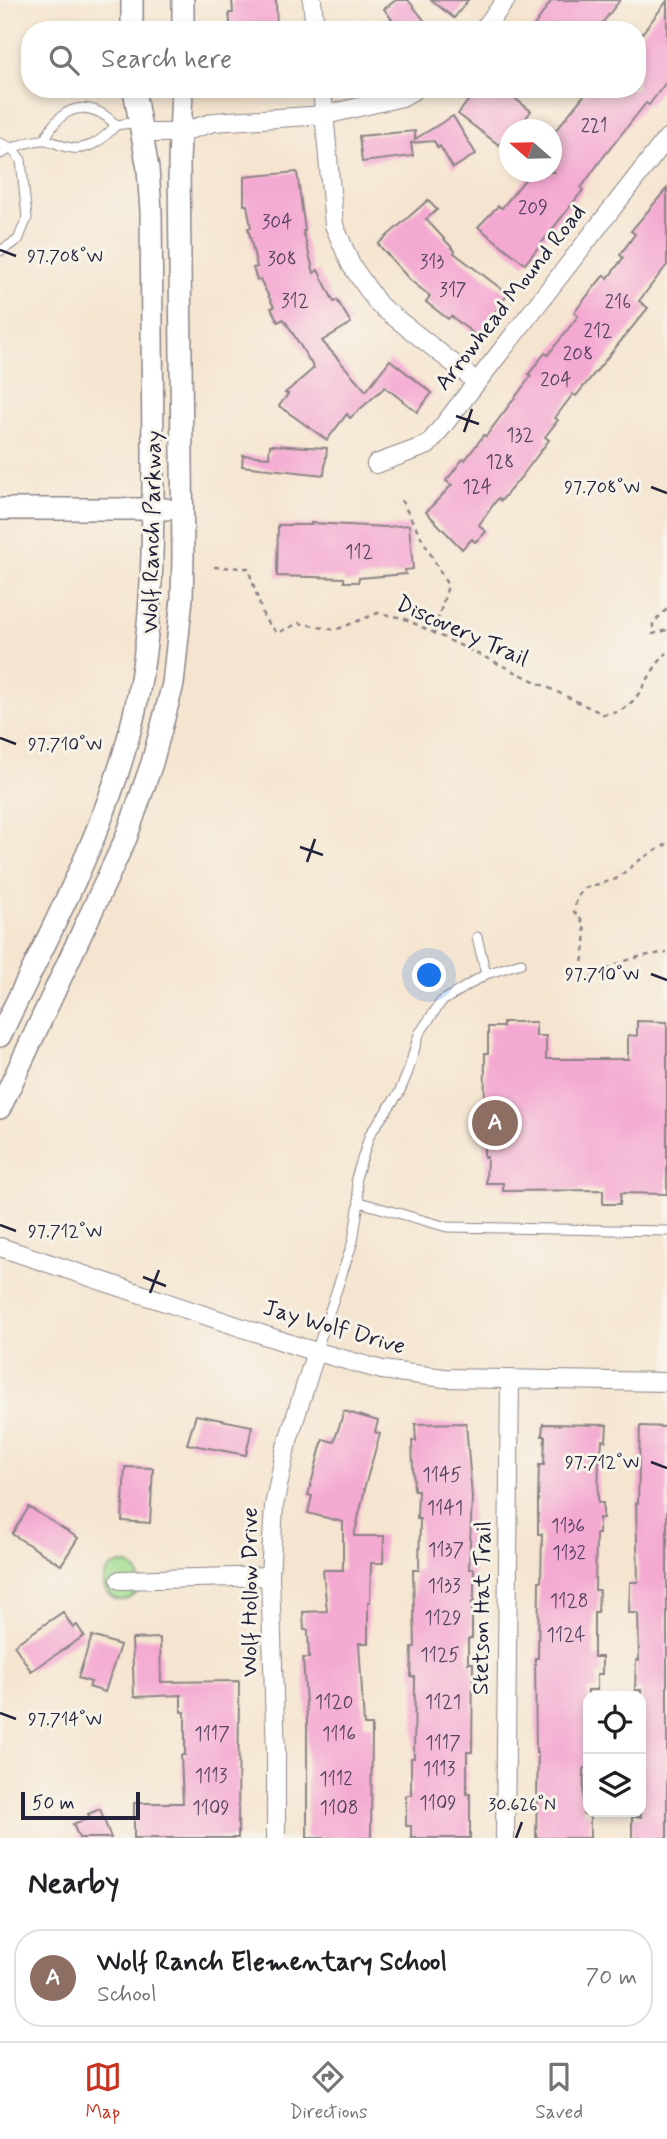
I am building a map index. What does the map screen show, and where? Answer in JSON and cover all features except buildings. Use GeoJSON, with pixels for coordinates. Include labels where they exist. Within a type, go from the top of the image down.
{"type":"FeatureCollection","features":[{"type":"Feature","properties":{"kind":"street"},"geometry":{"type":"LineString","coordinates":[[132,0],[132,21]]}},
{"type":"Feature","properties":{"kind":"street"},"geometry":{"type":"LineString","coordinates":[[183,0],[183,21]]}},
{"type":"Feature","properties":{"kind":"street"},"geometry":{"type":"LineString","coordinates":[[312,0],[314,21]]}},
{"type":"Feature","properties":{"kind":"street"},"geometry":{"type":"LineString","coordinates":[[490,21],[506,0]]}},
{"type":"Feature","properties":{"kind":"street","name":"Wolf Ranch Parkway"},"geometry":{"type":"LineString","coordinates":[[0,1036],[82,864],[107,803],[126,748],[139,691],[148,630],[153,562],[151,211],[148,169],[135,98]]}},
{"type":"Feature","properties":{"kind":"street","name":"Wolf Ranch Parkway"},"geometry":{"type":"LineString","coordinates":[[0,1108],[115,864],[152,763],[173,684],[183,598],[182,98]]}},
{"type":"Feature","properties":{"kind":"street"},"geometry":{"type":"LineString","coordinates":[[323,98],[334,225],[351,265],[379,304],[477,382]]}},
{"type":"Feature","properties":{"kind":"street"},"geometry":{"type":"LineString","coordinates":[[140,127],[180,133],[214,122],[325,116],[398,98]]}},
{"type":"Feature","properties":{"kind":"street","name":"Arrowhead Mound Road"},"geometry":{"type":"LineString","coordinates":[[376,464],[428,445],[667,138]]}},
{"type":"Feature","properties":{"kind":"street"},"geometry":{"type":"LineString","coordinates":[[0,509],[182,509]]}},
{"type":"Feature","properties":{"kind":"street","name":"Jay Wolf Drive"},"geometry":{"type":"LineString","coordinates":[[0,1247],[316,1352],[382,1370],[414,1376],[667,1382]]}},
{"type":"Feature","properties":{"kind":"street","name":"Wolf Hollow Drive"},"geometry":{"type":"LineString","coordinates":[[276,1838],[270,1576],[274,1506],[279,1476],[316,1352]]}},
{"type":"Feature","properties":{"kind":"street","name":"Stetson Hat Trail"},"geometry":{"type":"LineString","coordinates":[[505,1838],[510,1379]]}},
{"type":"Feature","properties":{"kind":"street"},"geometry":{"type":"LineString","coordinates":[[120,1580],[270,1576]]}},
{"type":"Feature","properties":{"kind":"lane"},"geometry":{"type":"LineString","coordinates":[[45,139],[59,116],[80,109],[106,115],[116,125],[140,127]]}},
{"type":"Feature","properties":{"kind":"lane"},"geometry":{"type":"LineString","coordinates":[[0,154],[45,139],[69,148],[81,149],[103,141],[116,125]]}},
{"type":"Feature","properties":{"kind":"lane"},"geometry":{"type":"LineString","coordinates":[[0,143],[12,148],[21,160],[27,218],[18,240],[0,251]]}},
{"type":"Feature","properties":{"kind":"lane"},"geometry":{"type":"LineString","coordinates":[[477,937],[486,974]]}},
{"type":"Feature","properties":{"kind":"lane"},"geometry":{"type":"LineString","coordinates":[[316,1352],[354,1241],[359,1202],[356,1178],[370,1134],[399,1093],[424,1026],[442,1002],[486,974],[521,963]]}},
{"type":"Feature","properties":{"kind":"lane"},"geometry":{"type":"LineString","coordinates":[[359,1202],[447,1227],[667,1231]]}},
{"type":"Feature","properties":{"kind":"path"},"geometry":{"type":"LineString","coordinates":[[401,499],[448,586],[434,632]]}},
{"type":"Feature","properties":{"kind":"path","name":"Discovery Trail"},"geometry":{"type":"LineString","coordinates":[[214,567],[248,568],[264,618],[278,632],[299,623],[335,630],[378,613],[403,618],[603,714],[614,714],[626,709],[644,687],[655,664],[667,653]]}},
{"type":"Feature","properties":{"kind":"path"},"geometry":{"type":"LineString","coordinates":[[667,609],[653,624],[653,634],[667,630]]}},
{"type":"Feature","properties":{"kind":"path"},"geometry":{"type":"LineString","coordinates":[[667,844],[641,859],[616,879],[585,888],[577,897],[574,912],[579,916],[586,941],[580,974],[583,978],[598,978],[607,969],[631,960],[667,953]]}},
{"type":"Feature","properties":{"kind":"green space"},"geometry":{"type":"Polygon","coordinates":[[[122,1564],[135,1569],[140,1582],[135,1595],[122,1600],[109,1595],[104,1582],[109,1569],[122,1564]]]}},
{"type":"Feature","properties":{"kind":"place","name":"Wolf Ranch Elementary School"},"geometry":{"type":"Point","coordinates":[495,1123]}}]}
